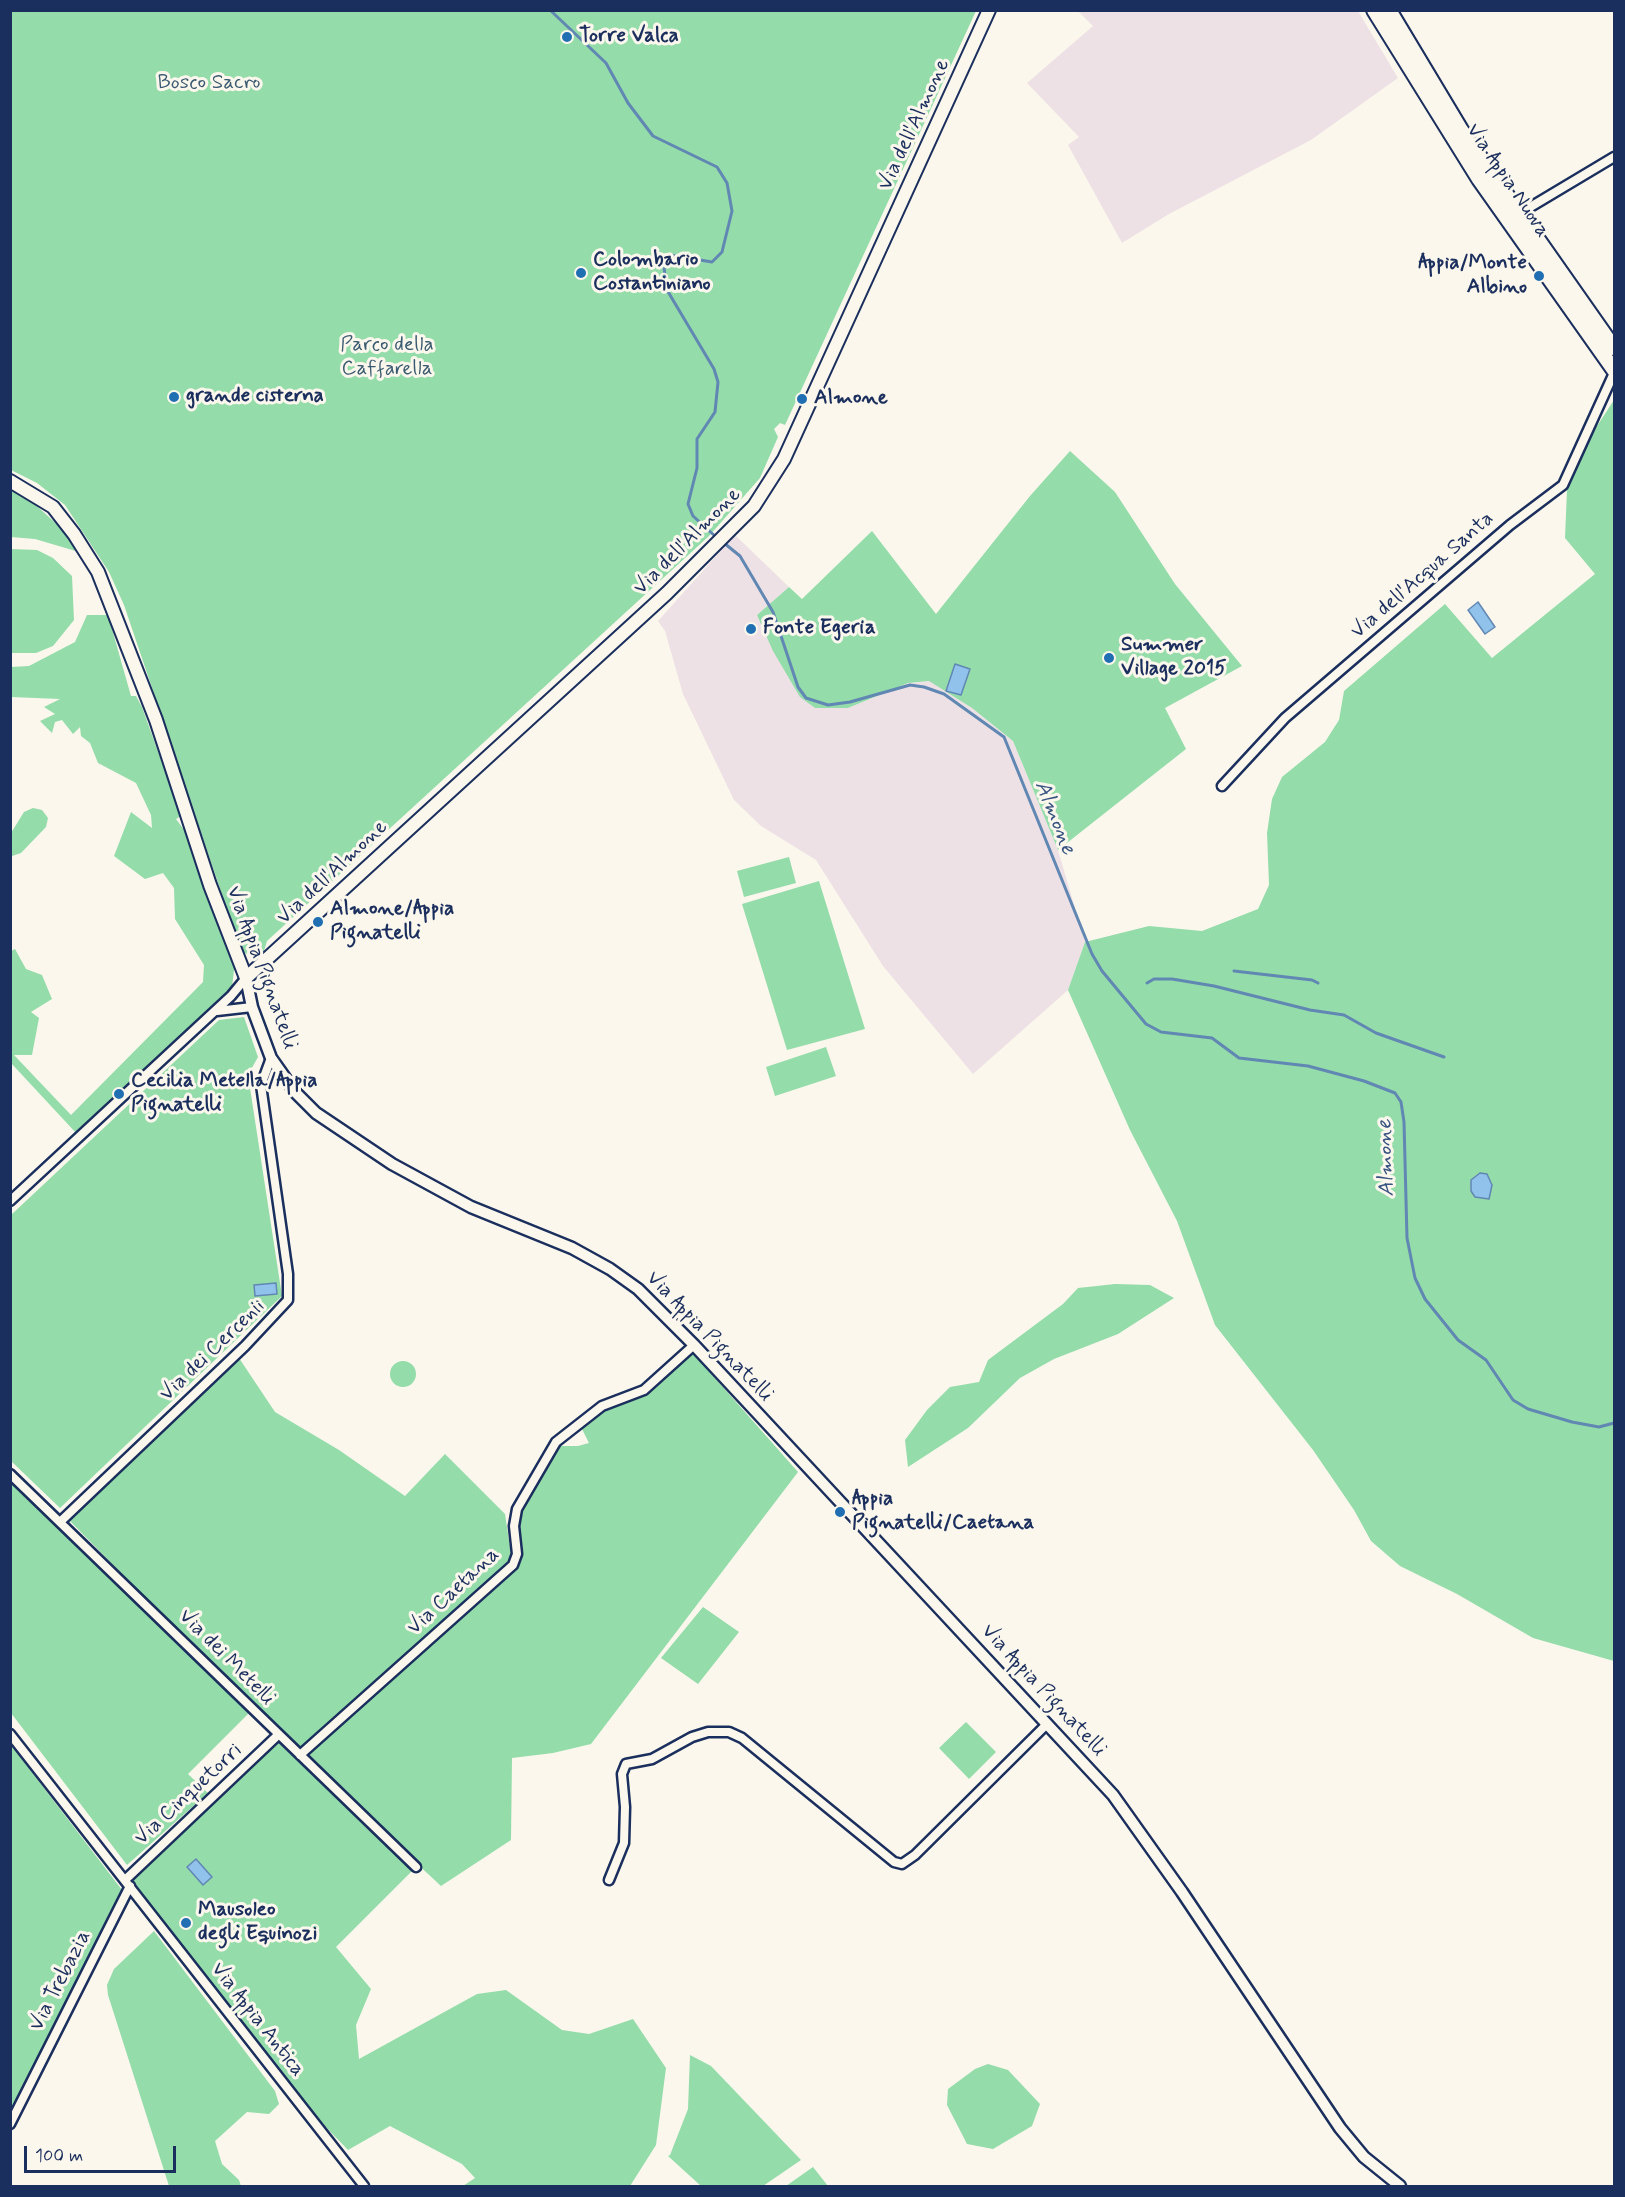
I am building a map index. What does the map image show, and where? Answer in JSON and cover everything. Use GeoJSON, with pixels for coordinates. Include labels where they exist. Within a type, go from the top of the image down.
{"type":"FeatureCollection","features":[{"type":"Feature","properties":{"kind":"main road","name":"Via dell'Almone"},"geometry":{"type":"LineString","coordinates":[[246,978],[714,548],[754,506],[784,459],[989,10]]}},
{"type":"Feature","properties":{"kind":"main road","name":"Via Appia Nuova"},"geometry":{"type":"LineString","coordinates":[[1374,10],[1449,134],[1614,348]]}},
{"type":"Feature","properties":{"kind":"main road","name":"Via Appia Nuova"},"geometry":{"type":"LineString","coordinates":[[1389,10],[1514,217],[1614,371]]}},
{"type":"Feature","properties":{"kind":"main road","name":"Via Appia Pignatelli"},"geometry":{"type":"LineString","coordinates":[[10,482],[53,507],[74,534],[98,572],[156,720],[210,885],[246,978]]}},
{"type":"Feature","properties":{"kind":"street"},"geometry":{"type":"LineString","coordinates":[[1514,217],[1614,157]]}},
{"type":"Feature","properties":{"kind":"street","name":"Via dell'Acqua Santa"},"geometry":{"type":"LineString","coordinates":[[1222,786],[1285,718],[1532,507],[1563,484],[1614,371]]}},
{"type":"Feature","properties":{"kind":"street"},"geometry":{"type":"LineString","coordinates":[[10,1201],[214,1012],[246,978]]}},
{"type":"Feature","properties":{"kind":"street","name":"Via Appia Pignatelli"},"geometry":{"type":"LineString","coordinates":[[246,978],[252,1007],[271,1058],[302,1100],[330,1124],[393,1164],[471,1207],[572,1248],[610,1269],[638,1289],[694,1345],[1106,1787],[1138,1828],[1344,2133],[1364,2157],[1400,2187]]}},
{"type":"Feature","properties":{"kind":"street"},"geometry":{"type":"LineString","coordinates":[[214,1012],[252,1007]]}},
{"type":"Feature","properties":{"kind":"street","name":"Via dei Cercenii"},"geometry":{"type":"LineString","coordinates":[[60,1522],[245,1346],[288,1300],[288,1274],[261,1085],[271,1058]]}},
{"type":"Feature","properties":{"kind":"street","name":"Via Caetana"},"geometry":{"type":"LineString","coordinates":[[300,1755],[513,1565],[517,1554],[514,1526],[517,1509],[556,1442],[609,1402],[644,1390],[694,1345]]}},
{"type":"Feature","properties":{"kind":"street","name":"Via dei Metelli"},"geometry":{"type":"LineString","coordinates":[[10,1474],[417,1867]]}},
{"type":"Feature","properties":{"kind":"street"},"geometry":{"type":"LineString","coordinates":[[609,1880],[624,1843],[622,1774],[626,1764],[651,1759],[692,1737],[708,1732],[729,1732],[742,1738],[894,1862],[902,1863],[915,1855],[1047,1724]]}},
{"type":"Feature","properties":{"kind":"street","name":"Via Appia Antica"},"geometry":{"type":"LineString","coordinates":[[10,1734],[364,2187]]}},
{"type":"Feature","properties":{"kind":"street","name":"Via Cinquetorri"},"geometry":{"type":"LineString","coordinates":[[127,1883],[278,1735]]}},
{"type":"Feature","properties":{"kind":"street","name":"Via Trebazia"},"geometry":{"type":"LineString","coordinates":[[10,2124],[127,1883]]}},
{"type":"Feature","properties":{"kind":"shaded area"},"geometry":{"type":"Polygon","coordinates":[[[1078,11],[1358,11],[1398,78],[1311,140],[1169,214],[1122,243],[1068,145],[1079,137],[1027,83],[1093,26],[1078,11]]]}},
{"type":"Feature","properties":{"kind":"shaded area"},"geometry":{"type":"Polygon","coordinates":[[[735,535],[789,587],[757,615],[800,696],[815,708],[848,708],[908,683],[930,681],[972,708],[1013,741],[1058,850],[1085,942],[1068,990],[973,1074],[883,966],[816,860],[761,826],[734,800],[683,694],[665,631],[658,621],[735,535]]]}},
{"type":"Feature","properties":{"kind":"green space","name":"Parco della Caffarella"},"geometry":{"type":"Polygon","coordinates":[[[10,11],[976,11],[785,425],[780,423],[774,429],[778,437],[760,478],[709,536],[267,941],[264,951],[253,957],[241,951],[124,605],[109,572],[65,505],[37,483],[11,470],[10,11]]]}},
{"type":"Feature","properties":{"kind":"green space"},"geometry":{"type":"Polygon","coordinates":[[[1614,400],[1614,1661],[1533,1638],[1457,1594],[1400,1566],[1371,1541],[1354,1510],[1313,1450],[1215,1325],[1177,1221],[1130,1130],[1068,990],[1085,942],[1149,926],[1202,931],[1258,909],[1269,885],[1267,833],[1272,799],[1282,777],[1325,742],[1339,720],[1344,691],[1445,604],[1492,658],[1595,574],[1565,538],[1567,490],[1580,452],[1614,400]]]}},
{"type":"Feature","properties":{"kind":"green space","name":"Summer Village 2015"},"geometry":{"type":"Polygon","coordinates":[[[1070,451],[1115,492],[1175,584],[1242,666],[1165,708],[1186,749],[1058,850],[1013,741],[972,708],[929,681],[908,683],[848,708],[815,708],[800,697],[773,651],[757,615],[789,587],[802,599],[872,531],[936,614],[1030,496],[1070,451]]]}},
{"type":"Feature","properties":{"kind":"green space"},"geometry":{"type":"Polygon","coordinates":[[[10,490],[28,498],[61,528],[79,552],[35,539],[11,537],[10,490]]]}},
{"type":"Feature","properties":{"kind":"green space"},"geometry":{"type":"Polygon","coordinates":[[[10,549],[37,550],[53,558],[72,576],[74,620],[53,646],[36,653],[11,653],[10,549]]]}},
{"type":"Feature","properties":{"kind":"green space"},"geometry":{"type":"Polygon","coordinates":[[[87,615],[108,615],[131,696],[136,696],[142,707],[181,816],[176,819],[185,831],[235,962],[232,987],[77,1134],[11,1063],[11,951],[15,949],[26,969],[42,975],[52,999],[31,1012],[39,1018],[32,1055],[14,1055],[71,1115],[203,982],[204,965],[175,919],[174,888],[163,873],[145,879],[114,856],[131,812],[152,828],[151,815],[136,783],[98,763],[90,743],[81,736],[80,727],[73,734],[62,720],[55,722],[52,733],[40,721],[55,714],[44,707],[60,699],[11,697],[11,667],[29,666],[75,642],[87,615]]]}},
{"type":"Feature","properties":{"kind":"green space"},"geometry":{"type":"Polygon","coordinates":[[[33,808],[42,810],[48,818],[46,827],[21,853],[12,856],[11,833],[24,812],[33,808]]]}},
{"type":"Feature","properties":{"kind":"green space"},"geometry":{"type":"Polygon","coordinates":[[[789,857],[796,883],[744,897],[737,871],[789,857]]]}},
{"type":"Feature","properties":{"kind":"green space"},"geometry":{"type":"Polygon","coordinates":[[[819,881],[865,1029],[787,1050],[742,904],[819,881]]]}},
{"type":"Feature","properties":{"kind":"green space"},"geometry":{"type":"Polygon","coordinates":[[[244,1017],[258,1057],[248,1075],[282,1296],[60,1508],[11,1461],[11,1215],[219,1020],[244,1017]]]}},
{"type":"Feature","properties":{"kind":"green space"},"geometry":{"type":"Polygon","coordinates":[[[826,1047],[836,1076],[775,1096],[766,1067],[826,1047]]]}},
{"type":"Feature","properties":{"kind":"green space"},"geometry":{"type":"Polygon","coordinates":[[[1115,1284],[1150,1285],[1174,1298],[1118,1334],[1054,1359],[1020,1378],[968,1428],[908,1467],[905,1440],[927,1410],[950,1387],[979,1382],[988,1360],[1063,1304],[1078,1288],[1115,1284]]]}},
{"type":"Feature","properties":{"kind":"green space"},"geometry":{"type":"Polygon","coordinates":[[[691,1351],[798,1472],[591,1744],[553,1753],[512,1758],[511,1840],[441,1886],[300,1755],[69,1520],[239,1358],[275,1412],[339,1450],[405,1496],[445,1454],[505,1514],[512,1561],[514,1530],[522,1498],[552,1446],[578,1446],[589,1443],[581,1427],[612,1403],[638,1397],[691,1351]]]}},
{"type":"Feature","properties":{"kind":"green space"},"geometry":{"type":"Polygon","coordinates":[[[403,1361],[412,1365],[416,1374],[412,1383],[403,1387],[394,1383],[390,1374],[394,1365],[403,1361]]]}},
{"type":"Feature","properties":{"kind":"green space"},"geometry":{"type":"Polygon","coordinates":[[[10,1482],[249,1713],[188,1774],[208,1793],[127,1865],[11,1713],[10,1482]]]}},
{"type":"Feature","properties":{"kind":"green space"},"geometry":{"type":"Polygon","coordinates":[[[703,1607],[739,1632],[698,1684],[661,1658],[703,1607]]]}},
{"type":"Feature","properties":{"kind":"green space"},"geometry":{"type":"Polygon","coordinates":[[[966,1722],[996,1752],[969,1779],[939,1748],[966,1722]]]}},
{"type":"Feature","properties":{"kind":"green space"},"geometry":{"type":"Polygon","coordinates":[[[278,1742],[412,1871],[336,1947],[371,1989],[356,2025],[359,2059],[477,1994],[506,1990],[562,2030],[589,2034],[633,2019],[666,2068],[656,2145],[630,2186],[463,2186],[475,2178],[462,2164],[390,2126],[348,2150],[318,2119],[197,1967],[131,1879],[278,1742]]]}},
{"type":"Feature","properties":{"kind":"green space"},"geometry":{"type":"Polygon","coordinates":[[[11,1745],[122,1890],[11,2114],[11,1745]]]}},
{"type":"Feature","properties":{"kind":"green space"},"geometry":{"type":"Polygon","coordinates":[[[154,1931],[275,2091],[279,2104],[269,2114],[247,2112],[215,2141],[222,2164],[239,2180],[241,2186],[169,2186],[108,1995],[107,1985],[114,1969],[154,1931]]]}},
{"type":"Feature","properties":{"kind":"green space"},"geometry":{"type":"Polygon","coordinates":[[[690,2055],[711,2066],[801,2160],[763,2186],[701,2186],[668,2156],[688,2109],[690,2055]]]}},
{"type":"Feature","properties":{"kind":"green space"},"geometry":{"type":"Polygon","coordinates":[[[988,2064],[1008,2070],[1040,2104],[1032,2126],[993,2149],[967,2144],[947,2105],[948,2089],[975,2069],[988,2064]]]}},
{"type":"Feature","properties":{"kind":"green space"},"geometry":{"type":"Polygon","coordinates":[[[813,2167],[828,2186],[786,2186],[813,2167]]]}},
{"type":"Feature","properties":{"kind":"water"},"geometry":{"type":"Polygon","coordinates":[[[1478,602],[1495,627],[1485,634],[1468,610],[1478,602]]]}},
{"type":"Feature","properties":{"kind":"water"},"geometry":{"type":"Polygon","coordinates":[[[955,664],[970,669],[961,695],[946,691],[955,664]]]}},
{"type":"Feature","properties":{"kind":"water"},"geometry":{"type":"Polygon","coordinates":[[[1480,1173],[1487,1174],[1492,1185],[1489,1199],[1475,1197],[1471,1191],[1471,1180],[1480,1173]]]}},
{"type":"Feature","properties":{"kind":"water"},"geometry":{"type":"Polygon","coordinates":[[[276,1283],[277,1294],[255,1296],[254,1285],[276,1283]]]}},
{"type":"Feature","properties":{"kind":"water"},"geometry":{"type":"Polygon","coordinates":[[[196,1859],[212,1877],[203,1885],[187,1867],[196,1859]]]}},
{"type":"Feature","properties":{"kind":"waterway","name":"Almone"},"geometry":{"type":"LineString","coordinates":[[550,10],[606,63],[628,103],[653,136],[717,167],[727,183],[732,211],[722,252],[712,262],[670,255],[663,260],[667,290],[714,369],[718,382],[715,412],[697,439],[697,468],[688,504],[693,516],[716,537]]}},
{"type":"Feature","properties":{"kind":"waterway","name":"Almone"},"geometry":{"type":"LineString","coordinates":[[724,543],[740,556],[773,612],[798,687],[806,698],[828,705],[850,702],[910,685],[924,687],[944,694],[1004,737],[1092,954],[1102,971],[1146,1024],[1161,1032],[1212,1038],[1239,1058],[1308,1066],[1364,1081],[1395,1093],[1401,1102],[1404,1122],[1407,1238],[1415,1278],[1425,1299],[1458,1340],[1486,1360],[1513,1400],[1528,1409],[1572,1422],[1599,1427],[1614,1423]]}},
{"type":"Feature","properties":{"kind":"waterway"},"geometry":{"type":"LineString","coordinates":[[1234,971],[1312,980],[1318,983]]}},
{"type":"Feature","properties":{"kind":"waterway"},"geometry":{"type":"LineString","coordinates":[[1147,983],[1154,979],[1172,979],[1214,986],[1310,1010],[1344,1015],[1376,1033],[1444,1057]]}},
{"type":"Feature","properties":{"kind":"place","name":"Torre Valca"},"geometry":{"type":"Point","coordinates":[567,37]}},
{"type":"Feature","properties":{"kind":"place","name":"Colombario Costantiniano"},"geometry":{"type":"Point","coordinates":[581,273]}},
{"type":"Feature","properties":{"kind":"place","name":"Appia/Monte Albino"},"geometry":{"type":"Point","coordinates":[1539,276]}},
{"type":"Feature","properties":{"kind":"place","name":"grande cisterna"},"geometry":{"type":"Point","coordinates":[174,397]}},
{"type":"Feature","properties":{"kind":"place","name":"Almone"},"geometry":{"type":"Point","coordinates":[802,399]}},
{"type":"Feature","properties":{"kind":"place","name":"Fonte Egeria"},"geometry":{"type":"Point","coordinates":[751,629]}},
{"type":"Feature","properties":{"kind":"place","name":"Summer Village 2015"},"geometry":{"type":"Point","coordinates":[1109,658]}},
{"type":"Feature","properties":{"kind":"place","name":"Almone/Appia Pignatelli"},"geometry":{"type":"Point","coordinates":[318,922]}},
{"type":"Feature","properties":{"kind":"place","name":"Cecilia Metella/Appia Pignatelli"},"geometry":{"type":"Point","coordinates":[119,1094]}},
{"type":"Feature","properties":{"kind":"place","name":"Appia Pignatelli/Caetana"},"geometry":{"type":"Point","coordinates":[840,1512]}},
{"type":"Feature","properties":{"kind":"place","name":"Mausoleo degli Equinozi"},"geometry":{"type":"Point","coordinates":[186,1923]}},
{"type":"Feature","properties":{"kind":"park label","name":"Bosco Sacro"},"geometry":{"type":"Point","coordinates":[209,84]}}]}
